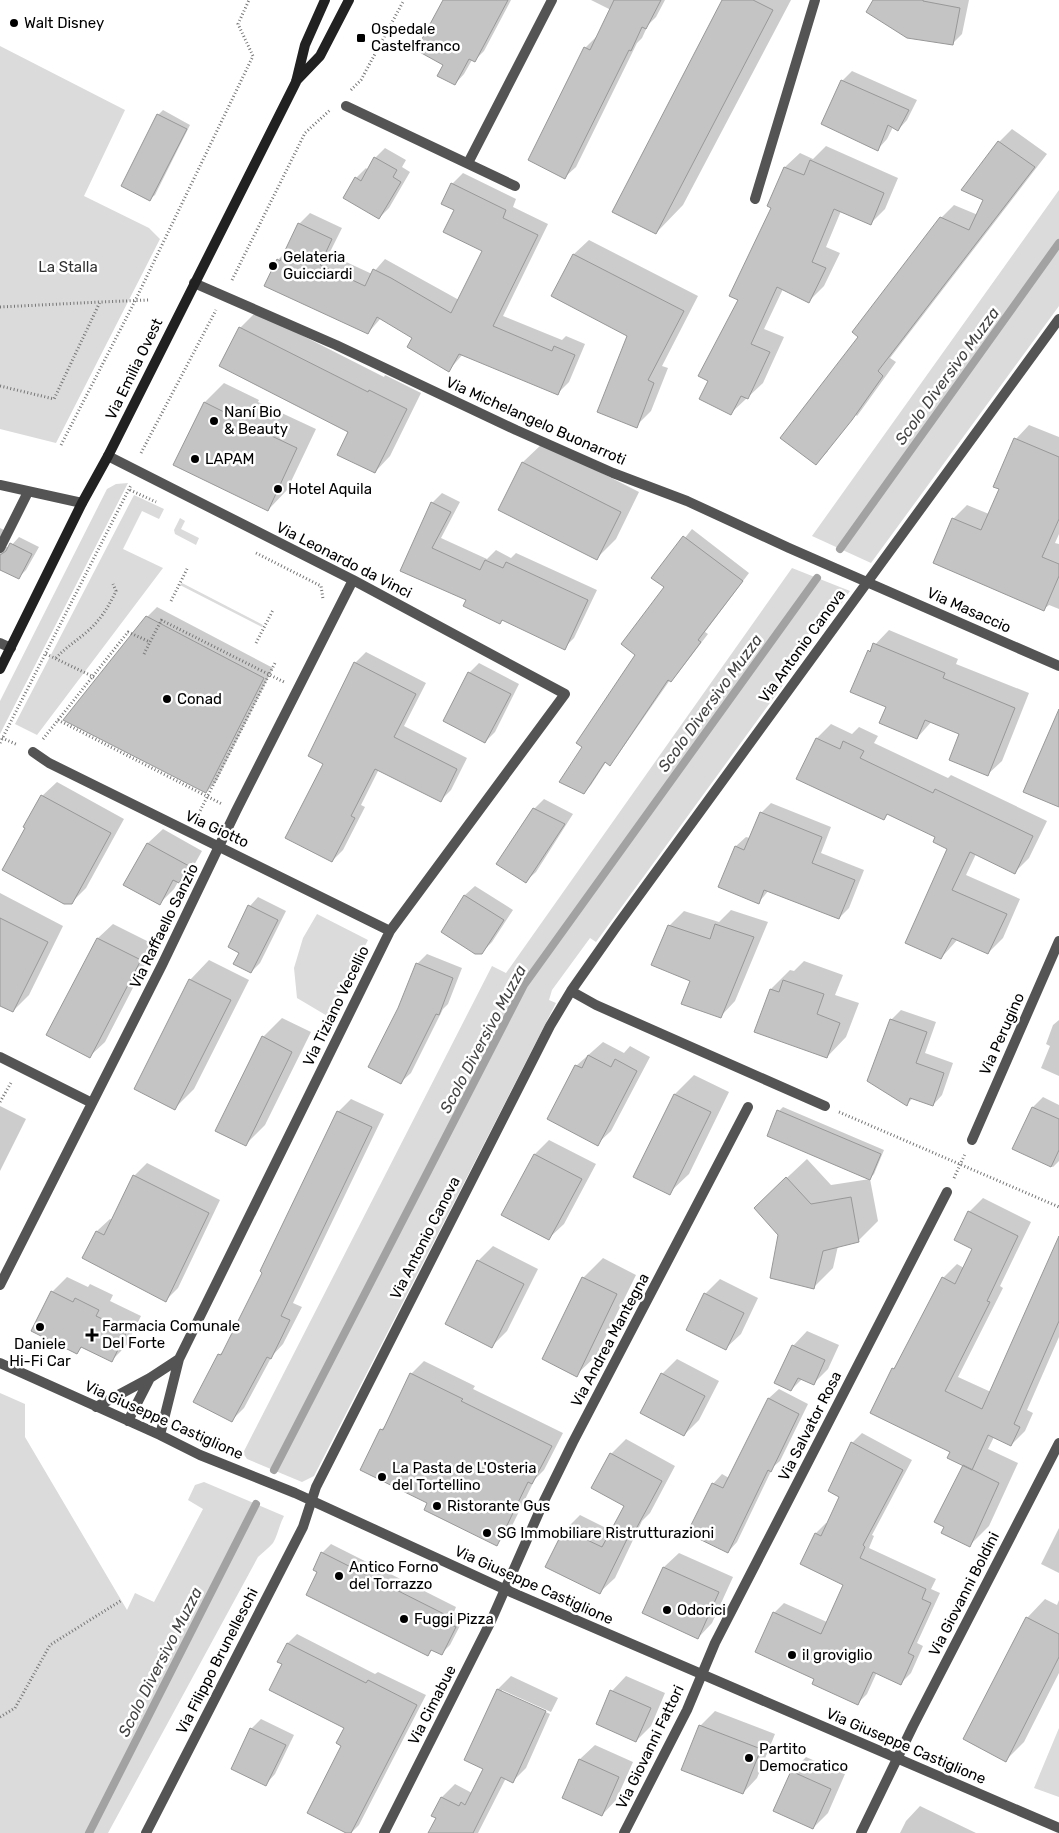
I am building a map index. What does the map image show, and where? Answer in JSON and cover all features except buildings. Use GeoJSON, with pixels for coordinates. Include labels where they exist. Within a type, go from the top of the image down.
{"type":"FeatureCollection","features":[{"type":"Feature","properties":{"kind":"main road","name":"Via Emilia Ovest"},"geometry":{"type":"LineString","coordinates":[[0,669],[82,503],[108,456],[296,82],[305,45],[325,0]]}},
{"type":"Feature","properties":{"kind":"main road","name":"Via Emilia Ovest"},"geometry":{"type":"LineString","coordinates":[[296,82],[320,56],[349,0]]}},
{"type":"Feature","properties":{"kind":"street"},"geometry":{"type":"LineString","coordinates":[[468,163],[552,0]]}},
{"type":"Feature","properties":{"kind":"street"},"geometry":{"type":"LineString","coordinates":[[755,199],[815,0]]}},
{"type":"Feature","properties":{"kind":"street"},"geometry":{"type":"LineString","coordinates":[[346,106],[515,186]]}},
{"type":"Feature","properties":{"kind":"street","name":"Via Michelangelo Buonarroti"},"geometry":{"type":"LineString","coordinates":[[194,283],[336,345],[516,430],[613,473],[687,501],[868,582]]}},
{"type":"Feature","properties":{"kind":"street","name":"Via Antonio Canova"},"geometry":{"type":"LineString","coordinates":[[310,1501],[355,1408],[524,1076],[571,991],[1059,319]]}},
{"type":"Feature","properties":{"kind":"street","name":"Via Leonardo da Vinci"},"geometry":{"type":"LineString","coordinates":[[108,456],[353,580],[565,694]]}},
{"type":"Feature","properties":{"kind":"street"},"geometry":{"type":"LineString","coordinates":[[0,485],[82,503]]}},
{"type":"Feature","properties":{"kind":"street"},"geometry":{"type":"LineString","coordinates":[[0,548],[28,492]]}},
{"type":"Feature","properties":{"kind":"street","name":"Via Raffaello Sanzio"},"geometry":{"type":"LineString","coordinates":[[0,1285],[353,580]]}},
{"type":"Feature","properties":{"kind":"street","name":"Via Masaccio"},"geometry":{"type":"LineString","coordinates":[[868,582],[1059,666]]}},
{"type":"Feature","properties":{"kind":"street"},"geometry":{"type":"LineString","coordinates":[[0,643],[11,648]]}},
{"type":"Feature","properties":{"kind":"street","name":"Via Tiziano Vecellio"},"geometry":{"type":"LineString","coordinates":[[160,1435],[179,1359],[390,931],[565,694]]}},
{"type":"Feature","properties":{"kind":"street","name":"Via Giotto"},"geometry":{"type":"LineString","coordinates":[[33,752],[49,764],[390,931]]}},
{"type":"Feature","properties":{"kind":"street","name":"Via Perugino"},"geometry":{"type":"LineString","coordinates":[[972,1140],[1059,941]]}},
{"type":"Feature","properties":{"kind":"street"},"geometry":{"type":"LineString","coordinates":[[571,991],[605,1009],[825,1106]]}},
{"type":"Feature","properties":{"kind":"street"},"geometry":{"type":"LineString","coordinates":[[0,1057],[92,1103]]}},
{"type":"Feature","properties":{"kind":"street","name":"Via Andrea Mantegna"},"geometry":{"type":"LineString","coordinates":[[504,1589],[573,1442],[748,1107]]}},
{"type":"Feature","properties":{"kind":"street","name":"Via Salvator Rosa"},"geometry":{"type":"LineString","coordinates":[[702,1674],[715,1643],[947,1192]]}},
{"type":"Feature","properties":{"kind":"street"},"geometry":{"type":"LineString","coordinates":[[96,1408],[150,1378],[179,1359]]}},
{"type":"Feature","properties":{"kind":"street","name":"Via Giuseppe Castiglione"},"geometry":{"type":"LineString","coordinates":[[0,1363],[200,1455],[222,1462],[504,1589],[1059,1828]]}},
{"type":"Feature","properties":{"kind":"street"},"geometry":{"type":"LineString","coordinates":[[128,1421],[150,1378]]}},
{"type":"Feature","properties":{"kind":"street","name":"Via Giovanni Boldini"},"geometry":{"type":"LineString","coordinates":[[861,1833],[1059,1443]]}},
{"type":"Feature","properties":{"kind":"street","name":"Via Filippo Brunelleschi"},"geometry":{"type":"LineString","coordinates":[[146,1833],[303,1527],[310,1501]]}},
{"type":"Feature","properties":{"kind":"street","name":"Via Cimabue"},"geometry":{"type":"LineString","coordinates":[[384,1833],[491,1621],[504,1589]]}},
{"type":"Feature","properties":{"kind":"street","name":"Via Giovanni Fattori"},"geometry":{"type":"LineString","coordinates":[[624,1833],[702,1674]]}},
{"type":"Feature","properties":{"kind":"path"},"geometry":{"type":"LineString","coordinates":[[61,445],[135,301],[253,56],[238,24],[250,0]]}},
{"type":"Feature","properties":{"kind":"path"},"geometry":{"type":"LineString","coordinates":[[349,91],[361,80],[404,0]]}},
{"type":"Feature","properties":{"kind":"path"},"geometry":{"type":"LineString","coordinates":[[305,133],[331,109]]}},
{"type":"Feature","properties":{"kind":"path"},"geometry":{"type":"LineString","coordinates":[[0,307],[150,300]]}},
{"type":"Feature","properties":{"kind":"path"},"geometry":{"type":"LineString","coordinates":[[0,386],[54,399],[100,302]]}},
{"type":"Feature","properties":{"kind":"path"},"geometry":{"type":"LineString","coordinates":[[0,743],[130,490],[165,506]]}},
{"type":"Feature","properties":{"kind":"path"},"geometry":{"type":"LineString","coordinates":[[250,550],[321,586],[324,604]]}},
{"type":"Feature","properties":{"kind":"path"},"geometry":{"type":"LineString","coordinates":[[171,601],[188,567]]}},
{"type":"Feature","properties":{"kind":"path"},"geometry":{"type":"LineString","coordinates":[[56,658],[65,648],[90,630],[98,621],[110,605],[116,591],[113,584]]}},
{"type":"Feature","properties":{"kind":"path"},"geometry":{"type":"LineString","coordinates":[[256,643],[274,610]]}},
{"type":"Feature","properties":{"kind":"path"},"geometry":{"type":"LineString","coordinates":[[144,654],[162,619],[298,689]]}},
{"type":"Feature","properties":{"kind":"path"},"geometry":{"type":"LineString","coordinates":[[33,752],[128,632],[150,642]]}},
{"type":"Feature","properties":{"kind":"path"},"geometry":{"type":"LineString","coordinates":[[46,654],[96,678]]}},
{"type":"Feature","properties":{"kind":"path"},"geometry":{"type":"LineString","coordinates":[[189,833],[276,661]]}},
{"type":"Feature","properties":{"kind":"path"},"geometry":{"type":"LineString","coordinates":[[58,720],[236,811]]}},
{"type":"Feature","properties":{"kind":"path"},"geometry":{"type":"LineString","coordinates":[[0,1102],[19,1067]]}},
{"type":"Feature","properties":{"kind":"path"},"geometry":{"type":"LineString","coordinates":[[825,1106],[1059,1207]]}},
{"type":"Feature","properties":{"kind":"path"},"geometry":{"type":"LineString","coordinates":[[0,1717],[15,1708],[50,1645],[122,1600]]}},
{"type":"Feature","properties":{"kind":"green space","name":"La Stalla"},"geometry":{"type":"Polygon","coordinates":[[[0,46],[125,110],[84,196],[149,228],[160,239],[56,443],[0,429],[0,46]]]}},
{"type":"Feature","properties":{"kind":"green space"},"geometry":{"type":"Polygon","coordinates":[[[1059,190],[1059,306],[871,563],[812,536],[1059,190]]]}},
{"type":"Feature","properties":{"kind":"green space"},"geometry":{"type":"Polygon","coordinates":[[[128,483],[0,734],[0,701],[107,489],[116,484],[128,483]]]}},
{"type":"Feature","properties":{"kind":"green space"},"geometry":{"type":"Polygon","coordinates":[[[134,495],[164,509],[159,519],[142,511],[123,549],[163,568],[37,735],[15,724],[134,495]]]}},
{"type":"Feature","properties":{"kind":"green space"},"geometry":{"type":"Polygon","coordinates":[[[180,518],[185,521],[181,529],[199,538],[196,545],[175,534],[174,530],[180,518]]]}},
{"type":"Feature","properties":{"kind":"green space"},"geometry":{"type":"Polygon","coordinates":[[[792,568],[850,591],[841,604],[825,613],[776,679],[783,685],[596,942],[590,938],[552,990],[549,1000],[556,1003],[314,1476],[302,1482],[247,1459],[243,1453],[492,966],[506,973],[792,568]]]}},
{"type":"Feature","properties":{"kind":"green space"},"geometry":{"type":"Polygon","coordinates":[[[182,583],[263,625],[262,627],[180,585],[182,583]]]}},
{"type":"Feature","properties":{"kind":"green space"},"geometry":{"type":"Polygon","coordinates":[[[317,914],[368,940],[329,1017],[297,998],[294,968],[303,938],[317,914]]]}},
{"type":"Feature","properties":{"kind":"green space"},"geometry":{"type":"Polygon","coordinates":[[[0,1393],[25,1404],[25,1437],[127,1610],[135,1593],[154,1602],[203,1509],[188,1500],[195,1485],[204,1482],[284,1516],[273,1543],[258,1557],[108,1833],[0,1833],[0,1393]]]}},
{"type":"Feature","properties":{"kind":"green space"},"geometry":{"type":"Polygon","coordinates":[[[1059,1728],[1059,1797],[1034,1788],[1059,1728]]]}},
{"type":"Feature","properties":{"kind":"waterway","name":"Scolo Diversivo Muzza"},"geometry":{"type":"LineString","coordinates":[[840,549],[1059,243]]}},
{"type":"Feature","properties":{"kind":"waterway","name":"Scolo Diversivo Muzza"},"geometry":{"type":"LineString","coordinates":[[274,1470],[524,985],[817,578]]}},
{"type":"Feature","properties":{"kind":"waterway","name":"Scolo Diversivo Muzza"},"geometry":{"type":"LineString","coordinates":[[89,1833],[256,1504]]}},
{"type":"Feature","properties":{"kind":"place","name":"Walt Disney"},"geometry":{"type":"Point","coordinates":[14,23]}},
{"type":"Feature","properties":{"kind":"place","name":"Ospedale Castelfranco"},"geometry":{"type":"Point","coordinates":[361,38]}},
{"type":"Feature","properties":{"kind":"place","name":"Gelateria Guicciardi"},"geometry":{"type":"Point","coordinates":[273,266]}},
{"type":"Feature","properties":{"kind":"place","name":"Naní Bio & Beauty"},"geometry":{"type":"Point","coordinates":[214,421]}},
{"type":"Feature","properties":{"kind":"place","name":"LAPAM"},"geometry":{"type":"Point","coordinates":[195,459]}},
{"type":"Feature","properties":{"kind":"place","name":"Hotel Aquila"},"geometry":{"type":"Point","coordinates":[278,489]}},
{"type":"Feature","properties":{"kind":"place","name":"Conad"},"geometry":{"type":"Point","coordinates":[167,699]}},
{"type":"Feature","properties":{"kind":"place","name":"Daniele Hi-Fi Car"},"geometry":{"type":"Point","coordinates":[40,1327]}},
{"type":"Feature","properties":{"kind":"place","name":"Farmacia Comunale Del Forte"},"geometry":{"type":"Point","coordinates":[92,1335]}},
{"type":"Feature","properties":{"kind":"place","name":"La Pasta de L'Osteria del Tortellino"},"geometry":{"type":"Point","coordinates":[382,1477]}},
{"type":"Feature","properties":{"kind":"place","name":"Ristorante Gus"},"geometry":{"type":"Point","coordinates":[437,1506]}},
{"type":"Feature","properties":{"kind":"place","name":"SG Immobiliare Ristrutturazioni"},"geometry":{"type":"Point","coordinates":[487,1533]}},
{"type":"Feature","properties":{"kind":"place","name":"Antico Forno del Torrazzo"},"geometry":{"type":"Point","coordinates":[339,1576]}},
{"type":"Feature","properties":{"kind":"place","name":"Odorici"},"geometry":{"type":"Point","coordinates":[667,1610]}},
{"type":"Feature","properties":{"kind":"place","name":"Fuggi Pizza"},"geometry":{"type":"Point","coordinates":[404,1619]}},
{"type":"Feature","properties":{"kind":"place","name":"il groviglio"},"geometry":{"type":"Point","coordinates":[792,1655]}},
{"type":"Feature","properties":{"kind":"place","name":"Partito Democratico"},"geometry":{"type":"Point","coordinates":[749,1758]}}]}
